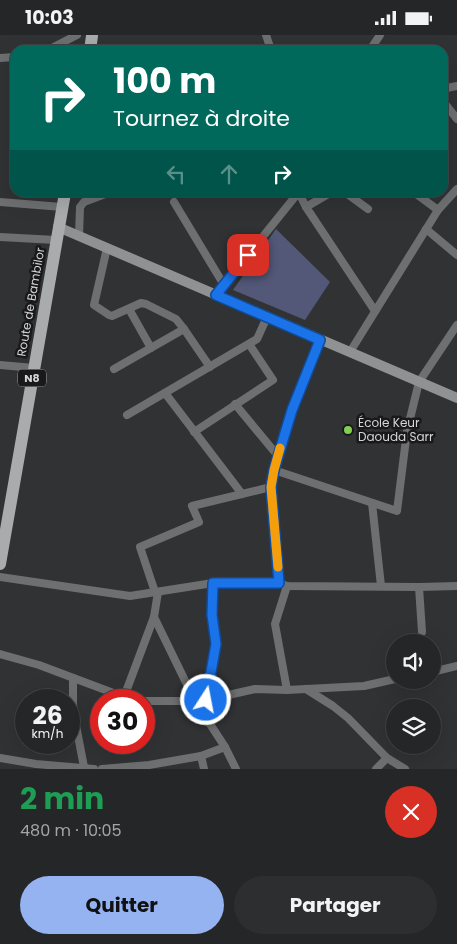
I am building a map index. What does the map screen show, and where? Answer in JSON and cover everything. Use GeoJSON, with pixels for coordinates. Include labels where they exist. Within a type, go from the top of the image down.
{"type":"FeatureCollection","features":[{"type":"Feature","properties":{"kind":"main road","name":"Route de Bambilor"},"geometry":{"type":"LineString","coordinates":[[0,565],[64,197]]}},
{"type":"Feature","properties":{"kind":"street"},"geometry":{"type":"LineString","coordinates":[[58,45],[77,35]]}},
{"type":"Feature","properties":{"kind":"street"},"geometry":{"type":"LineString","coordinates":[[448,108],[457,119]]}},
{"type":"Feature","properties":{"kind":"street"},"geometry":{"type":"LineString","coordinates":[[350,352],[438,210],[457,189]]}},
{"type":"Feature","properties":{"kind":"street"},"geometry":{"type":"LineString","coordinates":[[79,236],[80,207],[84,202],[97,197]]}},
{"type":"Feature","properties":{"kind":"street"},"geometry":{"type":"LineString","coordinates":[[216,295],[295,197]]}},
{"type":"Feature","properties":{"kind":"street"},"geometry":{"type":"LineString","coordinates":[[300,197],[375,311]]}},
{"type":"Feature","properties":{"kind":"street"},"geometry":{"type":"LineString","coordinates":[[306,207],[323,197]]}},
{"type":"Feature","properties":{"kind":"street"},"geometry":{"type":"LineString","coordinates":[[352,197],[368,209]]}},
{"type":"Feature","properties":{"kind":"street"},"geometry":{"type":"LineString","coordinates":[[421,197],[438,210]]}},
{"type":"Feature","properties":{"kind":"street"},"geometry":{"type":"LineString","coordinates":[[0,202],[62,207]]}},
{"type":"Feature","properties":{"kind":"street"},"geometry":{"type":"LineString","coordinates":[[174,202],[224,285]]}},
{"type":"Feature","properties":{"kind":"street"},"geometry":{"type":"LineString","coordinates":[[58,227],[457,398]]}},
{"type":"Feature","properties":{"kind":"street"},"geometry":{"type":"LineString","coordinates":[[426,229],[457,255]]}},
{"type":"Feature","properties":{"kind":"street"},"geometry":{"type":"LineString","coordinates":[[0,237],[56,240]]}},
{"type":"Feature","properties":{"kind":"street"},"geometry":{"type":"LineString","coordinates":[[107,248],[94,305],[112,316],[136,304],[146,304],[176,319],[210,367]]}},
{"type":"Feature","properties":{"kind":"street"},"geometry":{"type":"LineString","coordinates":[[129,309],[151,348]]}},
{"type":"Feature","properties":{"kind":"street"},"geometry":{"type":"LineString","coordinates":[[127,415],[257,339],[267,317]]}},
{"type":"Feature","properties":{"kind":"street"},"geometry":{"type":"LineString","coordinates":[[274,470],[396,511],[407,431],[419,382],[457,325]]}},
{"type":"Feature","properties":{"kind":"street"},"geometry":{"type":"LineString","coordinates":[[114,369],[184,329]]}},
{"type":"Feature","properties":{"kind":"street"},"geometry":{"type":"LineString","coordinates":[[287,691],[274,624],[283,584],[271,487],[274,470],[292,410],[320,340]]}},
{"type":"Feature","properties":{"kind":"street"},"geometry":{"type":"LineString","coordinates":[[194,432],[273,380],[249,344]]}},
{"type":"Feature","properties":{"kind":"street"},"geometry":{"type":"LineString","coordinates":[[0,365],[34,368]]}},
{"type":"Feature","properties":{"kind":"street"},"geometry":{"type":"LineString","coordinates":[[165,393],[242,494]]}},
{"type":"Feature","properties":{"kind":"street"},"geometry":{"type":"LineString","coordinates":[[235,405],[278,456]]}},
{"type":"Feature","properties":{"kind":"street"},"geometry":{"type":"LineString","coordinates":[[127,689],[154,617],[156,592],[140,547],[199,522],[192,506],[271,487]]}},
{"type":"Feature","properties":{"kind":"street"},"geometry":{"type":"LineString","coordinates":[[372,503],[381,586]]}},
{"type":"Feature","properties":{"kind":"street"},"geometry":{"type":"LineString","coordinates":[[0,577],[130,596],[213,583],[457,586]]}},
{"type":"Feature","properties":{"kind":"street"},"geometry":{"type":"LineString","coordinates":[[206,700],[216,644],[212,615],[213,583]]}},
{"type":"Feature","properties":{"kind":"street"},"geometry":{"type":"LineString","coordinates":[[420,587],[422,631]]}},
{"type":"Feature","properties":{"kind":"street"},"geometry":{"type":"LineString","coordinates":[[154,617],[195,701],[226,747],[236,769]]}},
{"type":"Feature","properties":{"kind":"street"},"geometry":{"type":"LineString","coordinates":[[0,654],[39,665],[103,689]]}},
{"type":"Feature","properties":{"kind":"street"},"geometry":{"type":"LineString","coordinates":[[441,669],[457,666]]}},
{"type":"Feature","properties":{"kind":"street"},"geometry":{"type":"LineString","coordinates":[[73,678],[73,710],[84,767]]}},
{"type":"Feature","properties":{"kind":"street"},"geometry":{"type":"LineString","coordinates":[[155,701],[195,701],[255,689],[287,691],[364,686],[386,681]]}},
{"type":"Feature","properties":{"kind":"street"},"geometry":{"type":"LineString","coordinates":[[306,689],[333,705],[386,758],[405,769]]}},
{"type":"Feature","properties":{"kind":"street"},"geometry":{"type":"LineString","coordinates":[[102,769],[149,765],[202,756],[226,747]]}},
{"type":"Feature","properties":{"kind":"street"},"geometry":{"type":"LineString","coordinates":[[202,756],[204,769]]}},
{"type":"Feature","properties":{"kind":"street"},"geometry":{"type":"LineString","coordinates":[[0,758],[36,764],[94,769]]}},
{"type":"Feature","properties":{"kind":"street"},"geometry":{"type":"LineString","coordinates":[[376,769],[386,758]]}},
{"type":"Feature","properties":{"kind":"shaded area"},"geometry":{"type":"Polygon","coordinates":[[[276,229],[330,282],[305,320],[233,290],[276,229]]]}},
{"type":"Feature","properties":{"kind":"slow traffic"},"geometry":{"type":"LineString","coordinates":[[278,567],[271,487],[280,448]]}},
{"type":"Feature","properties":{"kind":"place","name":"École Keur Daouda Sarr"},"geometry":{"type":"Point","coordinates":[348,430]}},
{"type":"Feature","properties":{"kind":"route"},"geometry":{"type":"LineString","coordinates":[[206,700],[216,644],[212,615],[213,583],[279,583],[271,487],[274,470],[292,410],[320,340],[216,295],[248,255]]}}]}
